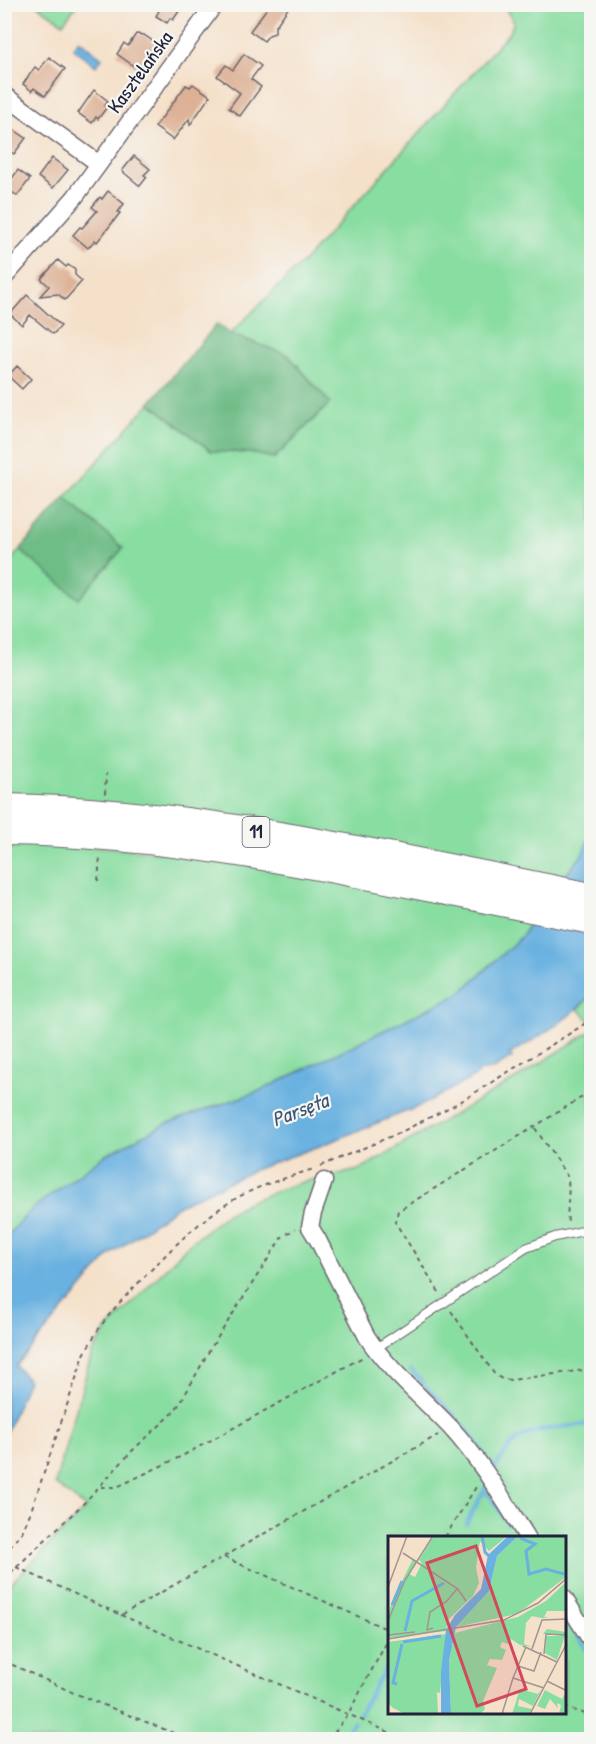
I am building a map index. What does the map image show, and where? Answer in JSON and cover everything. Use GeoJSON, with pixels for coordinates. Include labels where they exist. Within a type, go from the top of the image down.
{"type":"FeatureCollection","features":[{"type":"Feature","properties":{"kind":"main road","name":"11"},"geometry":{"type":"LineString","coordinates":[[4,807],[103,812],[206,824],[308,841],[591,896]]}},
{"type":"Feature","properties":{"kind":"main road","name":"11"},"geometry":{"type":"LineString","coordinates":[[4,832],[101,837],[202,848],[276,860],[591,921]]}},
{"type":"Feature","properties":{"kind":"street","name":"Kasztelańska"},"geometry":{"type":"LineString","coordinates":[[4,278],[75,197],[215,4]]}},
{"type":"Feature","properties":{"kind":"street"},"geometry":{"type":"LineString","coordinates":[[4,95],[99,164]]}},
{"type":"Feature","properties":{"kind":"street"},"geometry":{"type":"LineString","coordinates":[[324,1181],[312,1213],[310,1227],[375,1349],[416,1395],[451,1428],[486,1472],[526,1536]]}},
{"type":"Feature","properties":{"kind":"street"},"geometry":{"type":"LineString","coordinates":[[566,1601],[591,1642]]}},
{"type":"Feature","properties":{"kind":"lane"},"geometry":{"type":"LineString","coordinates":[[375,1349],[526,1248],[591,1229]]}},
{"type":"Feature","properties":{"kind":"path"},"geometry":{"type":"LineString","coordinates":[[105,796],[106,774]]}},
{"type":"Feature","properties":{"kind":"path"},"geometry":{"type":"LineString","coordinates":[[98,881],[100,851]]}},
{"type":"Feature","properties":{"kind":"path"},"geometry":{"type":"LineString","coordinates":[[4,1554],[21,1532],[31,1512],[84,1355],[95,1332],[106,1317],[179,1241],[231,1201],[346,1156],[399,1133],[460,1102],[591,1018]]}},
{"type":"Feature","properties":{"kind":"path"},"geometry":{"type":"LineString","coordinates":[[591,1091],[535,1128],[398,1211],[395,1222],[438,1290],[441,1303],[453,1313],[495,1375],[511,1380],[591,1369]]}},
{"type":"Feature","properties":{"kind":"path"},"geometry":{"type":"LineString","coordinates":[[535,1128],[567,1176],[569,1185],[566,1208],[569,1234]]}},
{"type":"Feature","properties":{"kind":"path"},"geometry":{"type":"LineString","coordinates":[[5,1577],[100,1487],[134,1449],[171,1415],[282,1237],[296,1229],[310,1227]]}},
{"type":"Feature","properties":{"kind":"path"},"geometry":{"type":"LineString","coordinates":[[100,1487],[117,1487],[184,1455],[375,1349]]}},
{"type":"Feature","properties":{"kind":"path"},"geometry":{"type":"LineString","coordinates":[[121,1615],[451,1428]]}},
{"type":"Feature","properties":{"kind":"path"},"geometry":{"type":"LineString","coordinates":[[446,1536],[486,1472]]}},
{"type":"Feature","properties":{"kind":"path"},"geometry":{"type":"LineString","coordinates":[[591,1504],[591,1526]]}},
{"type":"Feature","properties":{"kind":"path"},"geometry":{"type":"LineString","coordinates":[[224,1557],[388,1630]]}},
{"type":"Feature","properties":{"kind":"path"},"geometry":{"type":"LineString","coordinates":[[16,1567],[407,1740]]}},
{"type":"Feature","properties":{"kind":"path"},"geometry":{"type":"LineString","coordinates":[[329,1740],[348,1714],[388,1640]]}},
{"type":"Feature","properties":{"kind":"path"},"geometry":{"type":"LineString","coordinates":[[4,1661],[74,1694],[191,1740]]}},
{"type":"Feature","properties":{"kind":"path"},"geometry":{"type":"LineString","coordinates":[[566,1708],[591,1716]]}},
{"type":"Feature","properties":{"kind":"green space"},"geometry":{"type":"Polygon","coordinates":[[[37,5],[77,5],[63,23],[37,5]]]}},
{"type":"Feature","properties":{"kind":"green space"},"geometry":{"type":"Polygon","coordinates":[[[503,5],[591,5],[592,833],[582,855],[563,878],[498,864],[5,799],[5,567],[20,550],[79,598],[122,548],[65,498],[150,403],[211,451],[250,453],[275,458],[330,403],[288,355],[230,334],[305,260],[509,33],[514,22],[503,5]]]}},
{"type":"Feature","properties":{"kind":"green space"},"geometry":{"type":"Polygon","coordinates":[[[217,324],[230,334],[288,355],[330,403],[274,458],[250,453],[211,451],[150,403],[217,324]]]}},
{"type":"Feature","properties":{"kind":"green space"},"geometry":{"type":"Polygon","coordinates":[[[65,498],[123,548],[79,599],[20,550],[65,498]]]}},
{"type":"Feature","properties":{"kind":"green space"},"geometry":{"type":"Polygon","coordinates":[[[5,839],[196,855],[467,903],[466,910],[481,914],[482,910],[531,920],[522,936],[460,993],[262,1090],[165,1124],[104,1156],[33,1208],[5,1238],[5,839]]]}},
{"type":"Feature","properties":{"kind":"green space"},"geometry":{"type":"Polygon","coordinates":[[[591,995],[591,1022],[578,1009],[591,995]]]}},
{"type":"Feature","properties":{"kind":"green space"},"geometry":{"type":"Polygon","coordinates":[[[591,1031],[591,1739],[5,1740],[5,1589],[86,1508],[55,1484],[92,1353],[107,1329],[190,1243],[227,1214],[248,1202],[298,1183],[359,1170],[522,1075],[591,1031]]]}},
{"type":"Feature","properties":{"kind":"water"},"geometry":{"type":"Polygon","coordinates":[[[79,40],[102,58],[96,66],[73,48],[79,40]]]}},
{"type":"Feature","properties":{"kind":"water","name":"Parsęta"},"geometry":{"type":"Polygon","coordinates":[[[591,833],[591,995],[563,1020],[510,1054],[512,1058],[493,1069],[479,1071],[476,1076],[420,1106],[259,1168],[179,1205],[109,1256],[16,1366],[28,1380],[5,1435],[5,1238],[33,1208],[104,1156],[165,1124],[262,1090],[460,993],[522,936],[531,920],[582,855],[591,833]]]}},
{"type":"Feature","properties":{"kind":"building"},"geometry":{"type":"Polygon","coordinates":[[[150,4],[184,4],[173,20],[170,18],[167,23],[156,16],[159,11],[150,4]]]}},
{"type":"Feature","properties":{"kind":"building"},"geometry":{"type":"Polygon","coordinates":[[[270,4],[291,4],[275,27],[275,33],[269,35],[264,41],[250,31],[270,4]]]}},
{"type":"Feature","properties":{"kind":"building"},"geometry":{"type":"Polygon","coordinates":[[[136,34],[144,35],[157,44],[138,69],[117,54],[124,43],[128,46],[136,34]]]}},
{"type":"Feature","properties":{"kind":"building"},"geometry":{"type":"Polygon","coordinates":[[[244,54],[261,66],[251,79],[261,87],[240,116],[229,108],[240,93],[217,76],[226,65],[233,70],[244,54]]]}},
{"type":"Feature","properties":{"kind":"building"},"geometry":{"type":"Polygon","coordinates":[[[49,57],[65,69],[45,96],[34,88],[32,91],[23,84],[35,67],[39,70],[49,57]]]}},
{"type":"Feature","properties":{"kind":"building"},"geometry":{"type":"Polygon","coordinates":[[[193,84],[210,96],[190,125],[189,119],[173,140],[155,127],[186,85],[190,87],[193,84]]]}},
{"type":"Feature","properties":{"kind":"building"},"geometry":{"type":"Polygon","coordinates":[[[94,90],[108,101],[105,106],[107,107],[92,123],[78,113],[94,90]]]}},
{"type":"Feature","properties":{"kind":"building"},"geometry":{"type":"Polygon","coordinates":[[[4,123],[26,138],[14,154],[4,147],[4,123]]]}},
{"type":"Feature","properties":{"kind":"building"},"geometry":{"type":"Polygon","coordinates":[[[134,156],[150,169],[144,175],[147,177],[140,186],[122,171],[134,156]]]}},
{"type":"Feature","properties":{"kind":"building"},"geometry":{"type":"Polygon","coordinates":[[[52,158],[68,170],[53,188],[38,177],[52,158]]]}},
{"type":"Feature","properties":{"kind":"building"},"geometry":{"type":"Polygon","coordinates":[[[18,170],[30,179],[17,196],[6,187],[18,170]]]}},
{"type":"Feature","properties":{"kind":"building"},"geometry":{"type":"Polygon","coordinates":[[[108,191],[124,204],[118,212],[120,213],[97,242],[95,240],[88,248],[73,235],[97,211],[92,207],[108,191]]]}},
{"type":"Feature","properties":{"kind":"building"},"geometry":{"type":"Polygon","coordinates":[[[58,260],[66,267],[68,265],[75,270],[75,275],[82,281],[65,300],[58,294],[40,296],[49,286],[41,279],[58,260]]]}},
{"type":"Feature","properties":{"kind":"building"},"geometry":{"type":"Polygon","coordinates":[[[27,295],[61,326],[53,334],[30,315],[22,325],[10,314],[27,295]]]}},
{"type":"Feature","properties":{"kind":"building"},"geometry":{"type":"Polygon","coordinates":[[[17,366],[31,379],[22,389],[8,376],[17,366]]]}},
{"type":"Feature","properties":{"kind":"waterway"},"geometry":{"type":"LineString","coordinates":[[411,1370],[423,1383]]}},
{"type":"Feature","properties":{"kind":"waterway"},"geometry":{"type":"LineString","coordinates":[[426,1387],[455,1416]]}},
{"type":"Feature","properties":{"kind":"waterway"},"geometry":{"type":"LineString","coordinates":[[463,1424],[486,1457]]}},
{"type":"Feature","properties":{"kind":"waterway"},"geometry":{"type":"LineString","coordinates":[[489,1462],[495,1468],[511,1445],[525,1435],[553,1428],[592,1424]]}},
{"type":"Feature","properties":{"kind":"waterway"},"geometry":{"type":"LineString","coordinates":[[466,1524],[486,1487]]}},
{"type":"Feature","properties":{"kind":"waterway"},"geometry":{"type":"LineString","coordinates":[[483,1492],[490,1496],[508,1524]]}},
{"type":"Feature","properties":{"kind":"waterway"},"geometry":{"type":"LineString","coordinates":[[566,1618],[592,1658]]}},
{"type":"Feature","properties":{"kind":"waterway"},"geometry":{"type":"LineString","coordinates":[[359,1714],[388,1664]]}},
{"type":"Feature","properties":{"kind":"waterway"},"geometry":{"type":"LineString","coordinates":[[340,1740],[354,1722]]}}]}
